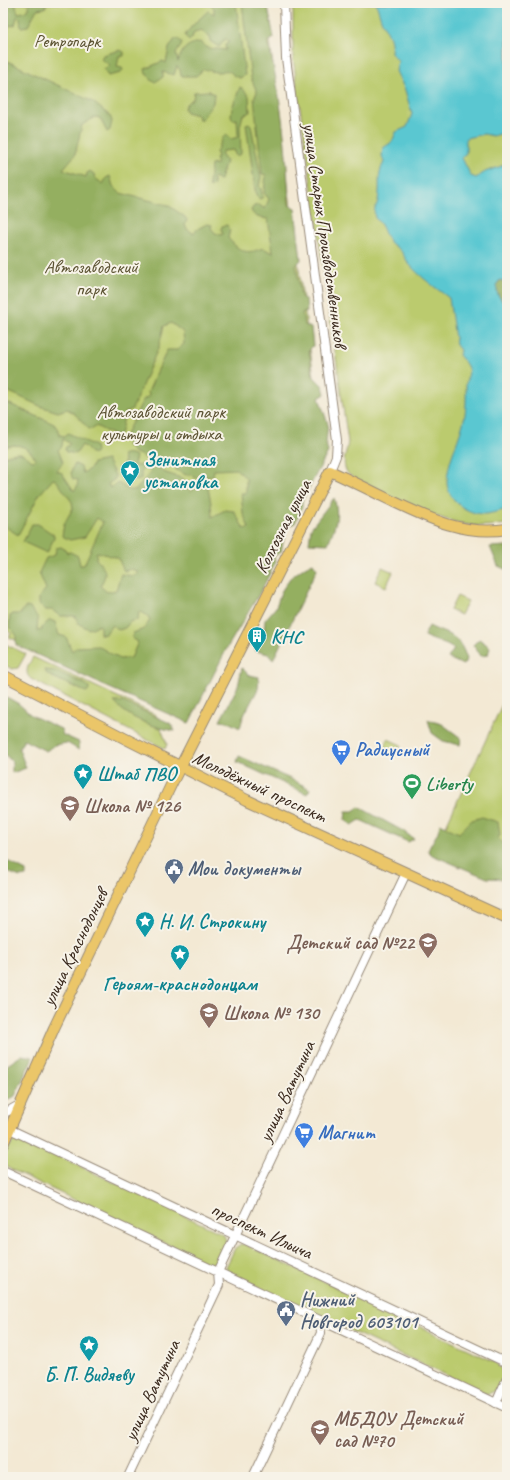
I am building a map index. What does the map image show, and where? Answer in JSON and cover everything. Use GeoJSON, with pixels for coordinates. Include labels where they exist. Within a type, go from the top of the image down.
{"type":"FeatureCollection","features":[{"type":"Feature","properties":{"kind":"main road","name":"Колхозная улица"},"geometry":{"type":"LineString","coordinates":[[180,767],[330,471],[446,525],[478,531],[498,531],[507,529]]}},
{"type":"Feature","properties":{"kind":"main road","name":"Молодёжный проспект"},"geometry":{"type":"LineString","coordinates":[[3,675],[247,800],[507,919]]}},
{"type":"Feature","properties":{"kind":"main road","name":"улица Краснодонцев"},"geometry":{"type":"LineString","coordinates":[[3,1144],[6,1128],[19,1105],[83,966],[180,767]]}},
{"type":"Feature","properties":{"kind":"street","name":"улица Старых Производственников"},"geometry":{"type":"LineString","coordinates":[[284,3],[286,58],[337,440],[336,456],[330,471]]}},
{"type":"Feature","properties":{"kind":"street","name":"улица Ватутина"},"geometry":{"type":"LineString","coordinates":[[128,1477],[219,1284],[218,1272],[406,873]]}},
{"type":"Feature","properties":{"kind":"street"},"geometry":{"type":"LineString","coordinates":[[3,1114],[19,1105]]}},
{"type":"Feature","properties":{"kind":"street","name":"проспект Ильича"},"geometry":{"type":"LineString","coordinates":[[6,1128],[507,1363]]}},
{"type":"Feature","properties":{"kind":"street"},"geometry":{"type":"LineString","coordinates":[[3,1171],[507,1408]]}},
{"type":"Feature","properties":{"kind":"street"},"geometry":{"type":"LineString","coordinates":[[254,1477],[321,1333],[320,1320]]}},
{"type":"Feature","properties":{"kind":"street"},"geometry":{"type":"LineString","coordinates":[[496,1403],[507,1378]]}},
{"type":"Feature","properties":{"kind":"green space","name":"Автозаводский парк"},"geometry":{"type":"Polygon","coordinates":[[[3,3],[265,3],[299,270],[322,434],[188,721],[9,637],[11,633],[3,629],[3,3]]]}},
{"type":"Feature","properties":{"kind":"green space"},"geometry":{"type":"Polygon","coordinates":[[[3,3],[15,3],[18,13],[29,9],[29,3],[47,3],[45,8],[37,9],[28,26],[21,27],[20,18],[17,17],[15,25],[3,27],[3,3]]]}},
{"type":"Feature","properties":{"kind":"green space"},"geometry":{"type":"Polygon","coordinates":[[[209,3],[223,3],[225,5],[227,3],[236,3],[245,75],[240,78],[234,76],[229,71],[215,72],[204,69],[196,76],[181,76],[180,70],[177,66],[174,75],[163,72],[163,77],[155,82],[152,81],[146,74],[145,69],[163,61],[166,63],[169,48],[175,39],[182,42],[176,53],[178,62],[183,50],[195,43],[200,42],[208,48],[226,50],[225,45],[229,42],[225,39],[219,47],[210,41],[210,36],[202,30],[194,32],[189,41],[185,35],[208,11],[214,14],[214,8],[209,3]]]}},
{"type":"Feature","properties":{"kind":"green space","name":"Автозаводский парк"},"geometry":{"type":"Polygon","coordinates":[[[242,3],[267,3],[274,38],[268,42],[273,62],[283,123],[289,205],[295,208],[301,260],[296,265],[301,297],[306,300],[307,312],[302,313],[305,325],[311,328],[313,346],[309,350],[313,376],[323,386],[325,394],[319,398],[328,424],[326,443],[328,452],[302,501],[302,507],[295,523],[288,526],[281,552],[274,556],[275,563],[261,591],[227,648],[189,723],[16,645],[16,634],[9,627],[10,616],[13,614],[21,614],[22,610],[26,607],[30,608],[38,618],[37,631],[42,630],[42,627],[50,620],[55,622],[59,635],[66,637],[72,651],[77,647],[98,646],[120,659],[131,658],[138,642],[132,638],[133,633],[144,629],[150,620],[147,615],[139,611],[138,620],[131,621],[125,628],[119,630],[112,625],[105,635],[100,634],[100,625],[89,629],[79,624],[75,616],[60,616],[52,610],[45,610],[39,604],[39,597],[46,589],[39,573],[46,558],[55,555],[56,548],[61,547],[66,550],[67,553],[70,552],[78,556],[80,565],[84,565],[103,522],[97,518],[85,537],[70,540],[62,536],[64,524],[73,508],[72,502],[56,480],[53,479],[39,495],[18,535],[3,525],[3,507],[5,504],[5,497],[3,497],[3,457],[19,453],[25,455],[32,461],[35,460],[30,451],[22,446],[12,445],[3,448],[3,401],[54,424],[59,430],[59,435],[65,436],[68,433],[95,446],[95,454],[91,453],[82,445],[76,454],[66,452],[65,448],[70,444],[63,439],[62,446],[58,450],[63,462],[57,471],[62,473],[74,491],[77,487],[78,480],[73,479],[71,473],[75,464],[81,467],[83,473],[91,468],[93,463],[107,460],[115,475],[115,479],[108,484],[110,488],[118,483],[129,490],[136,490],[151,472],[148,468],[144,468],[141,470],[141,479],[137,481],[126,473],[123,469],[124,461],[122,455],[130,454],[136,456],[134,464],[137,466],[144,464],[158,466],[163,472],[184,479],[190,492],[200,484],[208,488],[212,517],[225,510],[234,511],[244,529],[249,528],[243,513],[241,493],[246,493],[246,478],[236,469],[214,470],[213,476],[195,478],[191,474],[186,475],[176,470],[176,463],[168,466],[165,459],[150,460],[132,451],[128,447],[125,436],[143,400],[149,396],[148,392],[167,350],[177,350],[184,344],[183,332],[171,323],[164,326],[159,346],[132,409],[125,413],[120,435],[113,435],[96,426],[93,429],[89,429],[76,415],[67,409],[58,412],[40,406],[3,389],[3,59],[93,102],[110,116],[112,121],[110,130],[107,132],[100,118],[95,117],[82,125],[75,155],[63,169],[86,177],[87,173],[90,171],[94,174],[95,178],[103,184],[106,178],[110,176],[113,186],[120,193],[168,205],[185,217],[187,220],[185,225],[187,229],[193,233],[207,224],[212,225],[211,228],[215,233],[221,235],[223,234],[221,229],[222,226],[227,225],[230,230],[228,238],[240,249],[248,252],[263,248],[273,253],[268,219],[256,216],[251,210],[254,206],[259,205],[265,209],[269,199],[264,193],[266,175],[262,174],[254,98],[257,92],[251,78],[242,3]],[[97,552],[96,559],[105,572],[100,586],[107,592],[116,590],[121,574],[133,576],[138,574],[138,572],[132,569],[124,571],[118,558],[97,552]]]}},
{"type":"Feature","properties":{"kind":"green space"},"geometry":{"type":"Polygon","coordinates":[[[293,3],[507,3],[507,524],[486,526],[469,525],[435,516],[352,477],[346,470],[344,461],[348,442],[293,58],[293,3]]]}},
{"type":"Feature","properties":{"kind":"green space"},"geometry":{"type":"Polygon","coordinates":[[[120,50],[124,52],[124,56],[119,56],[117,67],[122,68],[123,70],[121,73],[108,76],[104,69],[110,66],[107,62],[104,62],[101,59],[103,55],[120,50]]]}},
{"type":"Feature","properties":{"kind":"green space"},"geometry":{"type":"Polygon","coordinates":[[[240,87],[249,96],[250,112],[243,115],[240,126],[241,154],[236,156],[233,150],[223,151],[221,154],[226,161],[220,180],[213,178],[214,185],[210,188],[211,165],[217,164],[215,159],[218,156],[216,152],[225,134],[231,139],[238,137],[237,119],[233,120],[231,116],[232,108],[240,87]]]}},
{"type":"Feature","properties":{"kind":"green space"},"geometry":{"type":"Polygon","coordinates":[[[209,91],[214,94],[213,103],[202,119],[198,119],[197,115],[186,112],[184,108],[187,103],[193,99],[194,92],[209,91]]]}},
{"type":"Feature","properties":{"kind":"green space"},"geometry":{"type":"Polygon","coordinates":[[[249,123],[251,125],[261,177],[259,186],[263,197],[260,199],[256,196],[246,124],[249,123]]]}},
{"type":"Feature","properties":{"kind":"green space"},"geometry":{"type":"Polygon","coordinates":[[[500,280],[507,282],[507,308],[498,295],[496,285],[500,280]]]}},
{"type":"Feature","properties":{"kind":"green space"},"geometry":{"type":"Polygon","coordinates":[[[334,498],[337,516],[328,544],[309,543],[311,528],[334,498]]]}},
{"type":"Feature","properties":{"kind":"green space"},"geometry":{"type":"Polygon","coordinates":[[[32,524],[38,524],[54,535],[47,553],[23,542],[32,524]]]}},
{"type":"Feature","properties":{"kind":"green space"},"geometry":{"type":"Polygon","coordinates":[[[507,546],[507,570],[498,566],[490,547],[507,546]]]}},
{"type":"Feature","properties":{"kind":"green space"},"geometry":{"type":"Polygon","coordinates":[[[313,563],[317,569],[273,660],[268,654],[256,651],[255,645],[264,632],[265,620],[276,607],[281,592],[290,578],[313,563]]]}},
{"type":"Feature","properties":{"kind":"green space"},"geometry":{"type":"Polygon","coordinates":[[[382,567],[393,572],[386,587],[375,582],[382,567]]]}},
{"type":"Feature","properties":{"kind":"green space"},"geometry":{"type":"Polygon","coordinates":[[[457,596],[468,601],[461,615],[450,610],[457,596]]]}},
{"type":"Feature","properties":{"kind":"green space"},"geometry":{"type":"Polygon","coordinates":[[[429,626],[448,634],[457,640],[467,659],[463,665],[448,658],[454,649],[424,636],[429,626]]]}},
{"type":"Feature","properties":{"kind":"green space"},"geometry":{"type":"Polygon","coordinates":[[[479,639],[490,647],[488,655],[481,656],[473,645],[479,639]]]}},
{"type":"Feature","properties":{"kind":"green space"},"geometry":{"type":"Polygon","coordinates":[[[3,643],[26,654],[18,668],[12,669],[3,664],[3,643]]]}},
{"type":"Feature","properties":{"kind":"green space"},"geometry":{"type":"Polygon","coordinates":[[[33,657],[156,715],[167,744],[165,749],[31,679],[27,674],[27,671],[28,665],[33,657]]]}},
{"type":"Feature","properties":{"kind":"green space"},"geometry":{"type":"Polygon","coordinates":[[[242,668],[249,675],[259,677],[258,689],[243,717],[240,728],[228,722],[220,721],[238,686],[242,668]]]}},
{"type":"Feature","properties":{"kind":"green space"},"geometry":{"type":"Polygon","coordinates":[[[45,670],[56,671],[85,684],[89,687],[89,690],[86,692],[50,676],[45,670]]]}},
{"type":"Feature","properties":{"kind":"green space"},"geometry":{"type":"Polygon","coordinates":[[[507,694],[507,874],[438,843],[507,694]]]}},
{"type":"Feature","properties":{"kind":"green space"},"geometry":{"type":"Polygon","coordinates":[[[3,695],[19,704],[31,715],[61,729],[63,735],[79,742],[79,750],[67,743],[55,745],[46,751],[24,740],[19,749],[26,768],[12,773],[12,762],[3,752],[3,695]]]}},
{"type":"Feature","properties":{"kind":"green space"},"geometry":{"type":"Polygon","coordinates":[[[114,702],[123,702],[170,723],[175,731],[150,725],[126,713],[114,702]]]}},
{"type":"Feature","properties":{"kind":"green space"},"geometry":{"type":"Polygon","coordinates":[[[428,720],[442,724],[461,738],[460,745],[443,741],[432,733],[428,720]]]}},
{"type":"Feature","properties":{"kind":"green space"},"geometry":{"type":"Polygon","coordinates":[[[388,739],[401,745],[395,756],[383,751],[388,739]]]}},
{"type":"Feature","properties":{"kind":"green space"},"geometry":{"type":"Polygon","coordinates":[[[239,756],[310,789],[307,794],[237,762],[239,756]]]}},
{"type":"Feature","properties":{"kind":"green space"},"geometry":{"type":"Polygon","coordinates":[[[359,807],[403,831],[414,839],[408,842],[360,820],[352,825],[345,820],[346,811],[353,811],[359,807]]]}},
{"type":"Feature","properties":{"kind":"green space"},"geometry":{"type":"Polygon","coordinates":[[[482,817],[498,822],[500,834],[498,839],[507,846],[507,879],[487,878],[432,855],[428,851],[438,832],[440,824],[459,833],[472,820],[482,817]]]}},
{"type":"Feature","properties":{"kind":"green space"},"geometry":{"type":"Polygon","coordinates":[[[3,859],[26,871],[26,876],[20,877],[3,870],[3,859]]]}},
{"type":"Feature","properties":{"kind":"green space"},"geometry":{"type":"Polygon","coordinates":[[[22,1055],[33,1057],[15,1096],[3,1103],[3,1068],[22,1055]]]}},
{"type":"Feature","properties":{"kind":"green space"},"geometry":{"type":"Polygon","coordinates":[[[18,1139],[24,1140],[219,1232],[224,1235],[227,1243],[221,1257],[216,1262],[209,1264],[10,1169],[4,1161],[5,1154],[10,1145],[18,1139]]]}},
{"type":"Feature","properties":{"kind":"green space"},"geometry":{"type":"Polygon","coordinates":[[[241,1244],[495,1362],[502,1372],[503,1377],[500,1386],[492,1392],[486,1394],[231,1275],[226,1267],[235,1248],[241,1244]]]}},
{"type":"Feature","properties":{"kind":"water"},"geometry":{"type":"Polygon","coordinates":[[[376,3],[507,3],[507,102],[505,105],[507,107],[507,132],[493,136],[484,134],[466,138],[466,153],[462,158],[471,176],[476,178],[485,172],[507,164],[507,282],[500,280],[496,285],[498,295],[507,308],[507,509],[494,513],[479,514],[460,506],[448,490],[447,476],[465,416],[466,384],[469,373],[466,365],[459,355],[460,350],[456,345],[449,298],[413,269],[401,251],[388,240],[381,224],[375,218],[374,214],[379,195],[379,177],[384,162],[382,156],[383,148],[392,142],[396,132],[407,127],[412,114],[405,90],[396,71],[398,61],[391,53],[390,38],[381,19],[376,3]]]}},
{"type":"Feature","properties":{"kind":"place","name":"Зенитная установка"},"geometry":{"type":"Point","coordinates":[130,487]}},
{"type":"Feature","properties":{"kind":"place","name":"КНС"},"geometry":{"type":"Point","coordinates":[257,653]}},
{"type":"Feature","properties":{"kind":"place","name":"Радиусный"},"geometry":{"type":"Point","coordinates":[341,766]}},
{"type":"Feature","properties":{"kind":"place","name":"Штаб ПВО"},"geometry":{"type":"Point","coordinates":[83,790]}},
{"type":"Feature","properties":{"kind":"place","name":"Liberty"},"geometry":{"type":"Point","coordinates":[412,800]}},
{"type":"Feature","properties":{"kind":"place","name":"Школа № 126"},"geometry":{"type":"Point","coordinates":[70,822]}},
{"type":"Feature","properties":{"kind":"place","name":"Мои документы"},"geometry":{"type":"Point","coordinates":[174,885]}},
{"type":"Feature","properties":{"kind":"place","name":"Н. И. Строкину"},"geometry":{"type":"Point","coordinates":[145,938]}},
{"type":"Feature","properties":{"kind":"place","name":"Детский сад №22"},"geometry":{"type":"Point","coordinates":[428,959]}},
{"type":"Feature","properties":{"kind":"place","name":"Героям-краснодонцам"},"geometry":{"type":"Point","coordinates":[180,971]}},
{"type":"Feature","properties":{"kind":"place","name":"Школа № 130"},"geometry":{"type":"Point","coordinates":[209,1029]}},
{"type":"Feature","properties":{"kind":"place","name":"Магнит"},"geometry":{"type":"Point","coordinates":[304,1149]}},
{"type":"Feature","properties":{"kind":"place","name":"Нижний Новгород 603101"},"geometry":{"type":"Point","coordinates":[286,1327]}},
{"type":"Feature","properties":{"kind":"place","name":"Б. П. Видяеву"},"geometry":{"type":"Point","coordinates":[89,1362]}},
{"type":"Feature","properties":{"kind":"place","name":"МБДОУ Детский сад №70"},"geometry":{"type":"Point","coordinates":[320,1446]}},
{"type":"Feature","properties":{"kind":"park label","name":"Ретропарк"},"geometry":{"type":"Point","coordinates":[67,40]}},
{"type":"Feature","properties":{"kind":"park label","name":"Автозаводский парк культуры и отдыха"},"geometry":{"type":"Point","coordinates":[161,422]}}]}
